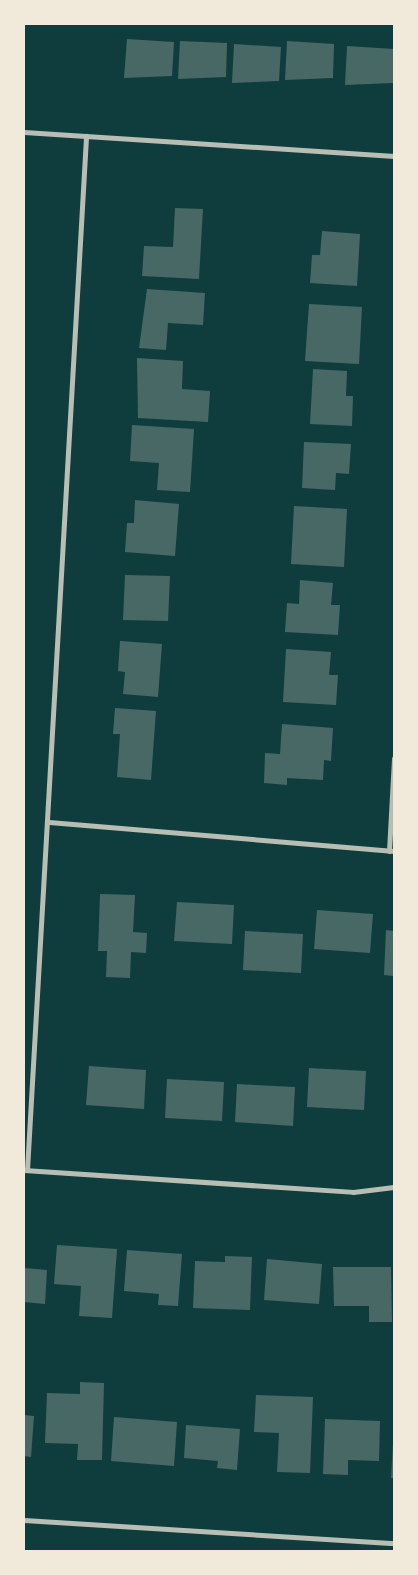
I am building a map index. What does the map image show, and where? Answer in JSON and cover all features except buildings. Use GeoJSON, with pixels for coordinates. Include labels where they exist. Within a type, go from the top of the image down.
{"type":"FeatureCollection","features":[{"type":"Feature","properties":{"kind":"street"},"geometry":{"type":"LineString","coordinates":[[24,132],[394,156]]}},
{"type":"Feature","properties":{"kind":"street"},"geometry":{"type":"LineString","coordinates":[[86,136],[49,822],[26,1170],[353,1192],[394,1187]]}},
{"type":"Feature","properties":{"kind":"street"},"geometry":{"type":"LineString","coordinates":[[49,822],[392,851],[394,758]]}},
{"type":"Feature","properties":{"kind":"street"},"geometry":{"type":"LineString","coordinates":[[24,1520],[394,1543]]}}]}
